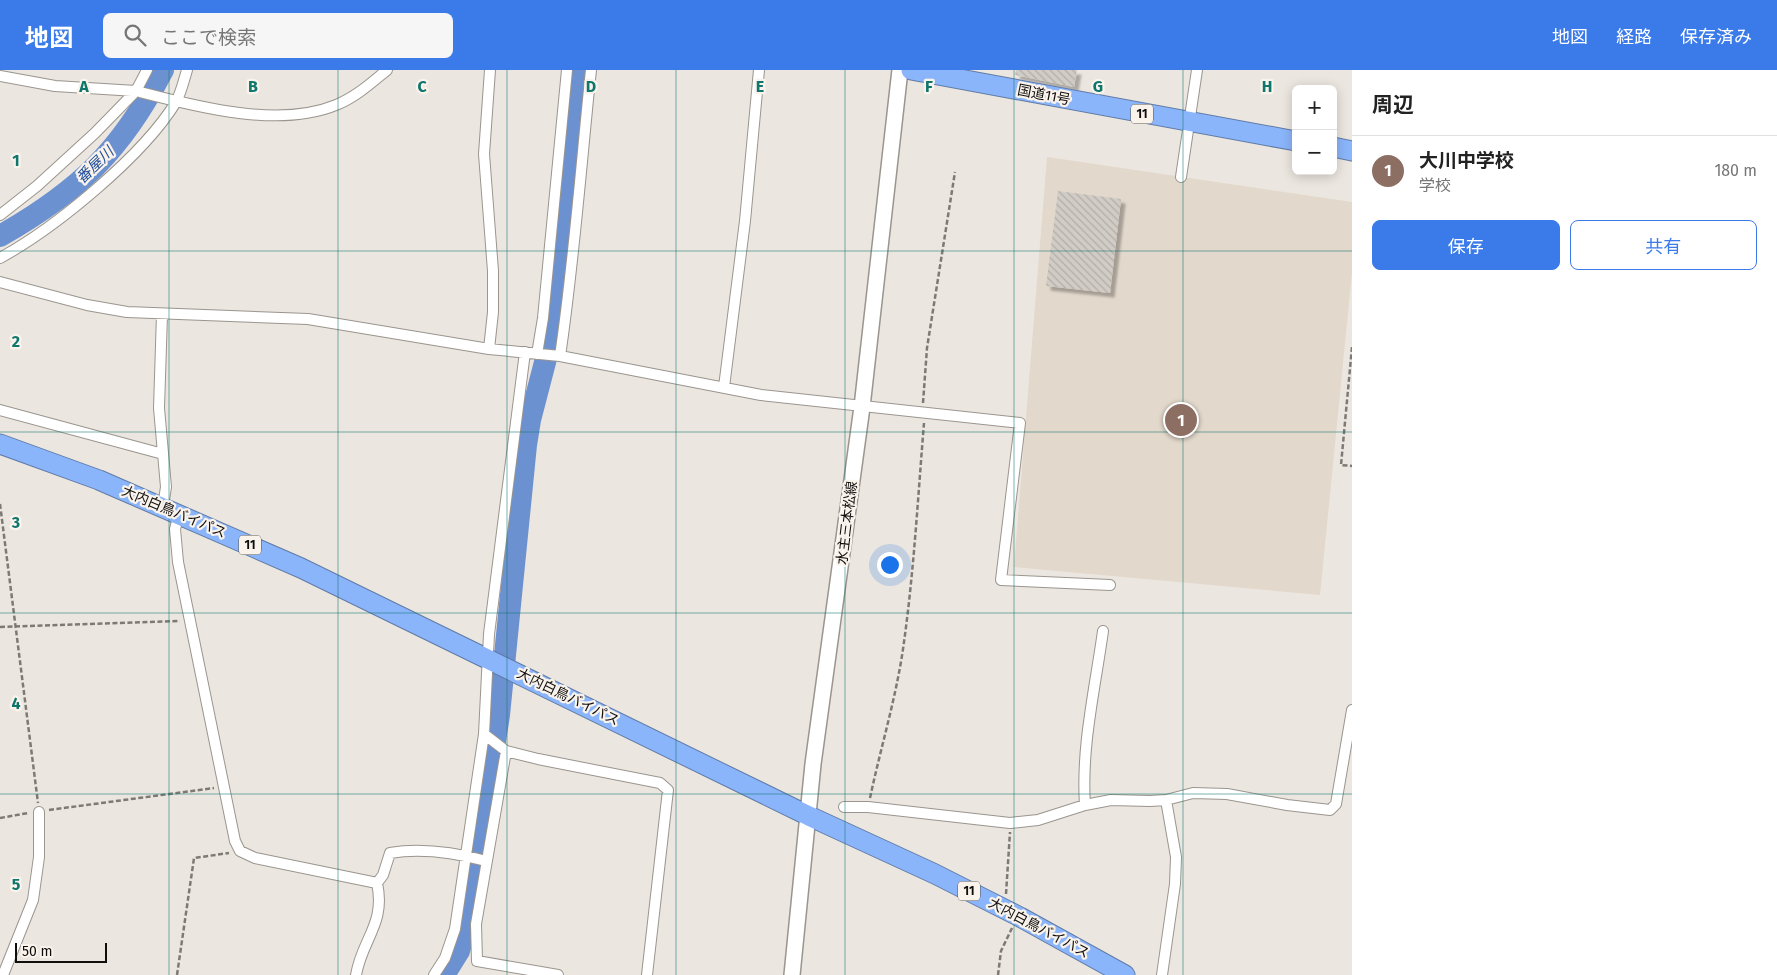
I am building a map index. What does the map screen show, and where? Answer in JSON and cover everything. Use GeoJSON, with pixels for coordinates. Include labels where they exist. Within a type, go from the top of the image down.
{"type":"FeatureCollection","features":[{"type":"Feature","properties":{"kind":"highway","name":"国道11号"},"geometry":{"type":"LineString","coordinates":[[911,70],[1292,140]]}},
{"type":"Feature","properties":{"kind":"highway"},"geometry":{"type":"LineString","coordinates":[[1337,148],[1352,151]]}},
{"type":"Feature","properties":{"kind":"highway","name":"大内白鳥バイパス"},"geometry":{"type":"LineString","coordinates":[[0,444],[99,480],[301,568],[809,816],[935,874],[1012,913],[1124,975]]}},
{"type":"Feature","properties":{"kind":"main road","name":"水主三本松線"},"geometry":{"type":"LineString","coordinates":[[792,975],[795,928],[820,713],[862,407],[900,70]]}},
{"type":"Feature","properties":{"kind":"street"},"geometry":{"type":"LineString","coordinates":[[0,215],[52,173],[138,92],[147,70]]}},
{"type":"Feature","properties":{"kind":"street"},"geometry":{"type":"LineString","coordinates":[[0,258],[35,238],[98,188],[136,150],[174,101],[187,70]]}},
{"type":"Feature","properties":{"kind":"street"},"geometry":{"type":"LineString","coordinates":[[0,76],[56,86],[138,92],[174,101],[250,114],[301,113],[321,110],[346,100],[387,70]]}},
{"type":"Feature","properties":{"kind":"street"},"geometry":{"type":"LineString","coordinates":[[489,349],[493,312],[493,271],[484,154],[490,70]]}},
{"type":"Feature","properties":{"kind":"street"},"geometry":{"type":"LineString","coordinates":[[539,354],[567,70]]}},
{"type":"Feature","properties":{"kind":"street"},"geometry":{"type":"LineString","coordinates":[[558,356],[570,296],[574,226],[591,70]]}},
{"type":"Feature","properties":{"kind":"street"},"geometry":{"type":"LineString","coordinates":[[724,387],[745,221],[759,70]]}},
{"type":"Feature","properties":{"kind":"street"},"geometry":{"type":"LineString","coordinates":[[1181,177],[1197,70]]}},
{"type":"Feature","properties":{"kind":"street"},"geometry":{"type":"LineString","coordinates":[[0,282],[87,305],[127,312],[308,319],[489,349],[558,356],[760,395],[1020,424],[1001,580],[1110,585]]}},
{"type":"Feature","properties":{"kind":"street"},"geometry":{"type":"LineString","coordinates":[[162,314],[159,408],[166,487],[178,562],[226,786],[235,841],[240,851],[255,858],[378,883]]}},
{"type":"Feature","properties":{"kind":"street"},"geometry":{"type":"LineString","coordinates":[[434,975],[445,958],[455,929],[486,735],[492,660],[489,634],[524,352]]}},
{"type":"Feature","properties":{"kind":"street"},"geometry":{"type":"LineString","coordinates":[[0,410],[164,454]]}},
{"type":"Feature","properties":{"kind":"street"},"geometry":{"type":"LineString","coordinates":[[1085,805],[1083,778],[1086,747],[1103,631]]}},
{"type":"Feature","properties":{"kind":"street"},"geometry":{"type":"LineString","coordinates":[[844,807],[868,807],[1010,823],[1038,820],[1085,805],[1111,800],[1166,800],[1193,794],[1227,794],[1288,805],[1330,810],[1336,804],[1352,710]]}},
{"type":"Feature","properties":{"kind":"street"},"geometry":{"type":"LineString","coordinates":[[486,735],[505,749],[660,783],[668,790],[647,975]]}},
{"type":"Feature","properties":{"kind":"street"},"geometry":{"type":"LineString","coordinates":[[505,749],[484,861],[476,924],[477,961],[558,975]]}},
{"type":"Feature","properties":{"kind":"street"},"geometry":{"type":"LineString","coordinates":[[1162,975],[1175,884],[1176,857],[1166,800]]}},
{"type":"Feature","properties":{"kind":"street"},"geometry":{"type":"LineString","coordinates":[[3,975],[33,900],[39,857],[39,812]]}},
{"type":"Feature","properties":{"kind":"street"},"geometry":{"type":"LineString","coordinates":[[356,975],[358,960],[374,930],[381,898],[378,883],[383,875],[390,853],[406,850],[467,857],[484,861]]}},
{"type":"Feature","properties":{"kind":"path"},"geometry":{"type":"LineString","coordinates":[[868,807],[891,712],[904,642],[912,574],[924,412],[922,392],[927,348],[955,172]]}},
{"type":"Feature","properties":{"kind":"path"},"geometry":{"type":"LineString","coordinates":[[1352,347],[1341,465],[1352,466]]}},
{"type":"Feature","properties":{"kind":"path"},"geometry":{"type":"LineString","coordinates":[[0,504],[39,812]]}},
{"type":"Feature","properties":{"kind":"path"},"geometry":{"type":"LineString","coordinates":[[0,627],[191,620]]}},
{"type":"Feature","properties":{"kind":"path"},"geometry":{"type":"LineString","coordinates":[[0,818],[226,786]]}},
{"type":"Feature","properties":{"kind":"path"},"geometry":{"type":"LineString","coordinates":[[998,975],[1001,951],[1012,913],[1010,823]]}},
{"type":"Feature","properties":{"kind":"path"},"geometry":{"type":"LineString","coordinates":[[177,975],[194,858],[240,851]]}},
{"type":"Feature","properties":{"kind":"shaded area"},"geometry":{"type":"Polygon","coordinates":[[[1047,157],[1352,202],[1352,272],[1320,595],[1014,567],[1047,157]]]}},
{"type":"Feature","properties":{"kind":"building"},"geometry":{"type":"Polygon","coordinates":[[[1016,70],[1077,70],[1074,87],[1015,75],[1016,70]]]}},
{"type":"Feature","properties":{"kind":"building"},"geometry":{"type":"Polygon","coordinates":[[[1058,191],[1121,199],[1110,293],[1046,286],[1058,191]]]}},
{"type":"Feature","properties":{"kind":"waterway","name":"番屋川"},"geometry":{"type":"LineString","coordinates":[[0,236],[53,202],[95,166],[131,124],[163,70]]}},
{"type":"Feature","properties":{"kind":"waterway"},"geometry":{"type":"LineString","coordinates":[[444,975],[459,951],[467,923],[499,715],[526,445],[530,420],[550,343],[580,70]]}},
{"type":"Feature","properties":{"kind":"place","name":"大川中学校"},"geometry":{"type":"Point","coordinates":[1181,420]}}]}
